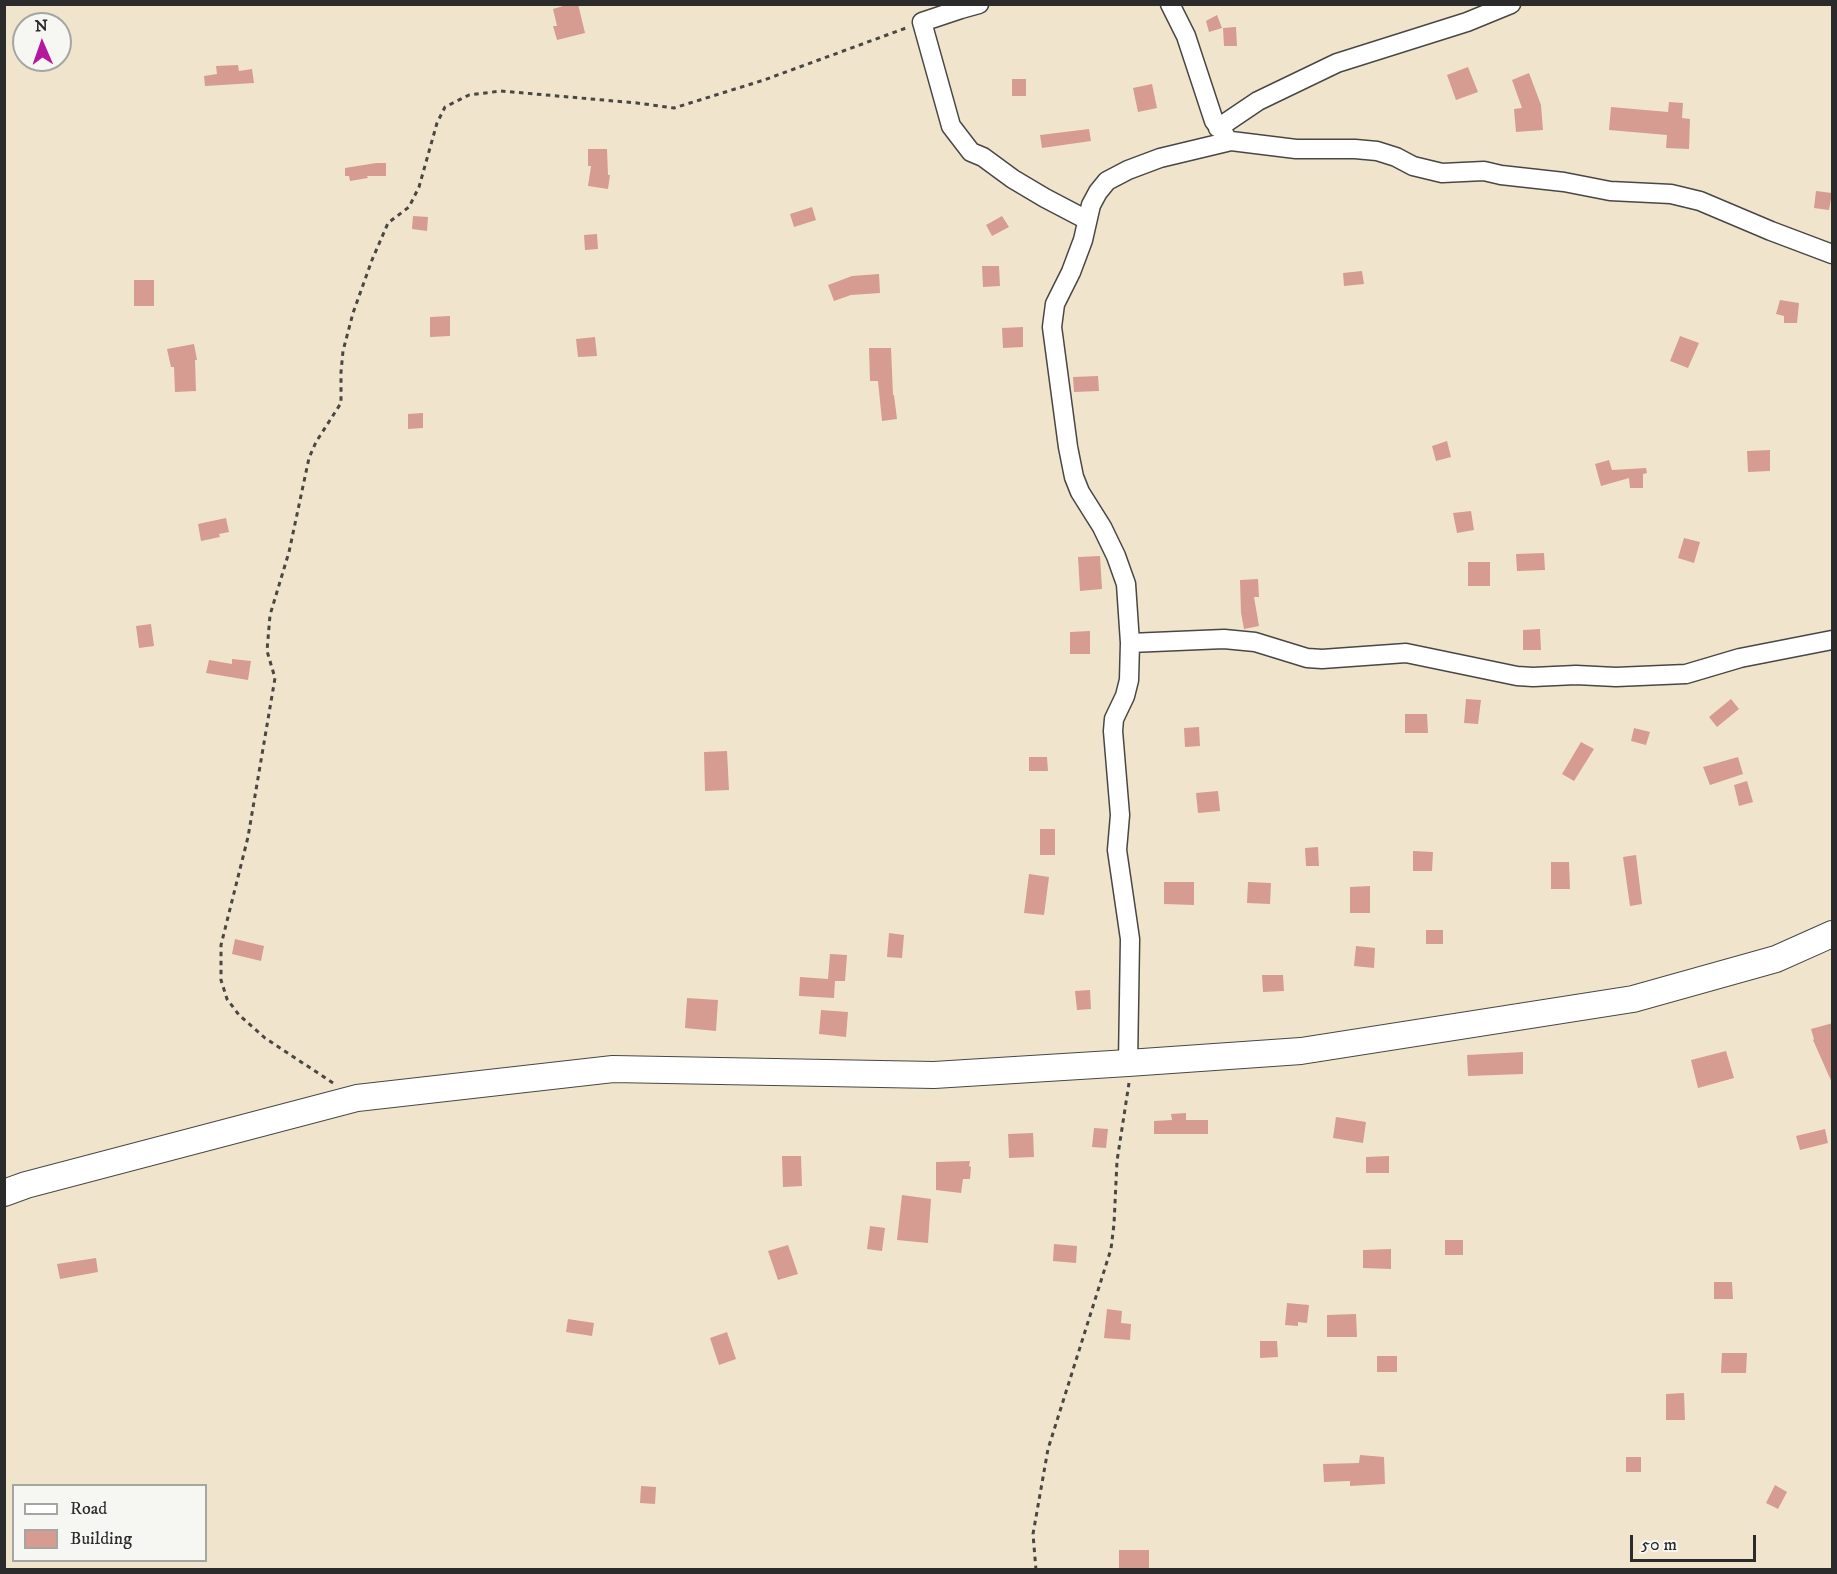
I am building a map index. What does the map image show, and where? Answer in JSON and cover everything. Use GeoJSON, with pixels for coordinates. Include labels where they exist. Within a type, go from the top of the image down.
{"type":"FeatureCollection","features":[{"type":"Feature","properties":{"kind":"street"},"geometry":{"type":"LineString","coordinates":[[979,4],[922,22],[951,126],[971,152],[983,157],[1013,179],[1045,198],[1087,220]]}},
{"type":"Feature","properties":{"kind":"street"},"geometry":{"type":"LineString","coordinates":[[1170,4],[1186,36],[1210,111],[1224,134],[1296,149],[1377,151],[1413,166],[1442,173],[1484,171],[1610,191],[1671,194],[1700,201],[1833,254]]}},
{"type":"Feature","properties":{"kind":"street"},"geometry":{"type":"LineString","coordinates":[[1128,1063],[1130,939],[1117,850],[1120,815],[1113,731],[1114,719],[1125,696],[1129,680],[1130,643],[1126,584],[1102,527],[1080,492],[1074,477],[1052,327],[1055,304],[1071,272],[1083,240],[1091,205],[1107,181],[1128,170],[1224,134],[1258,101],[1337,63],[1467,22],[1511,4]]}},
{"type":"Feature","properties":{"kind":"street"},"geometry":{"type":"LineString","coordinates":[[1130,643],[1224,639],[1255,642],[1307,658],[1406,653],[1517,676],[1616,677],[1686,674],[1740,658],[1833,640]]}},
{"type":"Feature","properties":{"kind":"street"},"geometry":{"type":"LineString","coordinates":[[4,1193],[26,1185],[357,1098],[613,1068],[934,1075],[1301,1051],[1633,999],[1776,959],[1833,934]]}},
{"type":"Feature","properties":{"kind":"path"},"geometry":{"type":"LineString","coordinates":[[357,1098],[265,1038],[239,1015],[227,999],[221,980],[221,945],[248,837],[274,678],[267,651],[270,615],[289,552],[309,458],[316,442],[341,403],[343,351],[372,260],[388,223],[409,207],[419,187],[436,123],[446,107],[469,95],[501,91],[638,102],[674,108],[764,80],[922,22]]}},
{"type":"Feature","properties":{"kind":"path"},"geometry":{"type":"LineString","coordinates":[[1036,1569],[1033,1534],[1048,1449],[1111,1249],[1117,1161],[1129,1082],[1128,1063]]}},
{"type":"Feature","properties":{"kind":"building"},"geometry":{"type":"Polygon","coordinates":[[[578,4],[585,33],[557,40],[553,26],[557,26],[553,9],[578,4]]]}},
{"type":"Feature","properties":{"kind":"building"},"geometry":{"type":"Polygon","coordinates":[[[1217,15],[1222,28],[1209,32],[1206,21],[1217,15]]]}},
{"type":"Feature","properties":{"kind":"building"},"geometry":{"type":"Polygon","coordinates":[[[1236,27],[1237,46],[1224,46],[1223,28],[1236,27]]]}},
{"type":"Feature","properties":{"kind":"building"},"geometry":{"type":"Polygon","coordinates":[[[238,65],[239,71],[252,69],[254,83],[205,86],[204,76],[217,74],[216,66],[238,65]]]}},
{"type":"Feature","properties":{"kind":"building"},"geometry":{"type":"Polygon","coordinates":[[[1468,67],[1478,92],[1456,100],[1447,75],[1468,67]]]}},
{"type":"Feature","properties":{"kind":"building"},"geometry":{"type":"Polygon","coordinates":[[[1529,73],[1541,105],[1543,130],[1516,132],[1514,109],[1522,108],[1512,80],[1529,73]]]}},
{"type":"Feature","properties":{"kind":"building"},"geometry":{"type":"Polygon","coordinates":[[[1012,79],[1026,79],[1026,96],[1012,96],[1012,79]]]}},
{"type":"Feature","properties":{"kind":"building"},"geometry":{"type":"Polygon","coordinates":[[[1152,84],[1157,108],[1138,112],[1133,88],[1152,84]]]}},
{"type":"Feature","properties":{"kind":"building"},"geometry":{"type":"Polygon","coordinates":[[[1669,102],[1683,103],[1682,118],[1690,119],[1689,149],[1666,148],[1667,135],[1609,130],[1611,107],[1668,112],[1669,102]]]}},
{"type":"Feature","properties":{"kind":"building"},"geometry":{"type":"Polygon","coordinates":[[[1089,129],[1091,141],[1042,148],[1040,135],[1089,129]]]}},
{"type":"Feature","properties":{"kind":"building"},"geometry":{"type":"Polygon","coordinates":[[[588,149],[607,149],[608,175],[610,175],[608,189],[588,186],[591,166],[588,166],[588,149]]]}},
{"type":"Feature","properties":{"kind":"building"},"geometry":{"type":"Polygon","coordinates":[[[386,163],[386,176],[367,176],[368,178],[350,181],[349,176],[345,176],[345,168],[386,163]]]}},
{"type":"Feature","properties":{"kind":"building"},"geometry":{"type":"Polygon","coordinates":[[[1816,191],[1832,193],[1829,210],[1814,208],[1816,191]]]}},
{"type":"Feature","properties":{"kind":"building"},"geometry":{"type":"Polygon","coordinates":[[[812,207],[816,220],[794,227],[790,214],[812,207]]]}},
{"type":"Feature","properties":{"kind":"building"},"geometry":{"type":"Polygon","coordinates":[[[413,216],[428,217],[427,231],[412,229],[413,216]]]}},
{"type":"Feature","properties":{"kind":"building"},"geometry":{"type":"Polygon","coordinates":[[[1002,216],[1009,227],[992,236],[986,225],[1002,216]]]}},
{"type":"Feature","properties":{"kind":"building"},"geometry":{"type":"Polygon","coordinates":[[[597,234],[598,249],[585,250],[584,235],[597,234]]]}},
{"type":"Feature","properties":{"kind":"building"},"geometry":{"type":"Polygon","coordinates":[[[982,266],[999,266],[1000,286],[983,287],[982,266]]]}},
{"type":"Feature","properties":{"kind":"building"},"geometry":{"type":"Polygon","coordinates":[[[1362,271],[1364,284],[1344,286],[1343,273],[1362,271]]]}},
{"type":"Feature","properties":{"kind":"building"},"geometry":{"type":"Polygon","coordinates":[[[879,274],[880,293],[851,295],[834,301],[828,285],[852,276],[879,274]]]}},
{"type":"Feature","properties":{"kind":"building"},"geometry":{"type":"Polygon","coordinates":[[[134,280],[154,280],[154,306],[134,306],[134,280]]]}},
{"type":"Feature","properties":{"kind":"building"},"geometry":{"type":"Polygon","coordinates":[[[1780,300],[1799,303],[1797,323],[1784,323],[1784,316],[1776,314],[1780,300]]]}},
{"type":"Feature","properties":{"kind":"building"},"geometry":{"type":"Polygon","coordinates":[[[450,316],[450,336],[430,337],[430,317],[450,316]]]}},
{"type":"Feature","properties":{"kind":"building"},"geometry":{"type":"Polygon","coordinates":[[[1023,327],[1023,347],[1003,348],[1002,328],[1023,327]]]}},
{"type":"Feature","properties":{"kind":"building"},"geometry":{"type":"Polygon","coordinates":[[[1680,336],[1699,343],[1688,368],[1670,361],[1680,336]]]}},
{"type":"Feature","properties":{"kind":"building"},"geometry":{"type":"Polygon","coordinates":[[[595,337],[597,356],[578,357],[576,339],[595,337]]]}},
{"type":"Feature","properties":{"kind":"building"},"geometry":{"type":"Polygon","coordinates":[[[194,344],[197,360],[195,360],[196,391],[175,392],[174,367],[171,367],[167,349],[194,344]]]}},
{"type":"Feature","properties":{"kind":"building"},"geometry":{"type":"Polygon","coordinates":[[[869,348],[891,348],[893,395],[897,419],[882,421],[878,381],[870,381],[869,348]]]}},
{"type":"Feature","properties":{"kind":"building"},"geometry":{"type":"Polygon","coordinates":[[[1098,376],[1099,391],[1074,392],[1073,377],[1098,376]]]}},
{"type":"Feature","properties":{"kind":"building"},"geometry":{"type":"Polygon","coordinates":[[[423,413],[423,428],[408,429],[408,414],[423,413]]]}},
{"type":"Feature","properties":{"kind":"building"},"geometry":{"type":"Polygon","coordinates":[[[1447,441],[1451,457],[1436,461],[1432,446],[1447,441]]]}},
{"type":"Feature","properties":{"kind":"building"},"geometry":{"type":"Polygon","coordinates":[[[1770,450],[1770,471],[1748,472],[1747,451],[1770,450]]]}},
{"type":"Feature","properties":{"kind":"building"},"geometry":{"type":"Polygon","coordinates":[[[1609,460],[1612,470],[1646,468],[1647,473],[1643,474],[1643,488],[1630,488],[1629,478],[1601,486],[1595,464],[1609,460]]]}},
{"type":"Feature","properties":{"kind":"building"},"geometry":{"type":"Polygon","coordinates":[[[1471,511],[1474,530],[1457,533],[1453,513],[1471,511]]]}},
{"type":"Feature","properties":{"kind":"building"},"geometry":{"type":"Polygon","coordinates":[[[226,518],[229,532],[219,534],[220,537],[201,541],[198,524],[226,518]]]}},
{"type":"Feature","properties":{"kind":"building"},"geometry":{"type":"Polygon","coordinates":[[[1684,538],[1700,542],[1694,563],[1678,558],[1684,538]]]}},
{"type":"Feature","properties":{"kind":"building"},"geometry":{"type":"Polygon","coordinates":[[[1544,553],[1545,570],[1517,571],[1516,554],[1544,553]]]}},
{"type":"Feature","properties":{"kind":"building"},"geometry":{"type":"Polygon","coordinates":[[[1100,556],[1102,589],[1080,591],[1078,557],[1100,556]]]}},
{"type":"Feature","properties":{"kind":"building"},"geometry":{"type":"Polygon","coordinates":[[[1468,562],[1490,562],[1490,586],[1468,586],[1468,562]]]}},
{"type":"Feature","properties":{"kind":"building"},"geometry":{"type":"Polygon","coordinates":[[[1258,579],[1259,597],[1254,597],[1259,626],[1244,629],[1240,580],[1258,579]]]}},
{"type":"Feature","properties":{"kind":"building"},"geometry":{"type":"Polygon","coordinates":[[[151,624],[154,646],[139,648],[136,626],[151,624]]]}},
{"type":"Feature","properties":{"kind":"building"},"geometry":{"type":"Polygon","coordinates":[[[1540,629],[1541,650],[1523,650],[1523,630],[1540,629]]]}},
{"type":"Feature","properties":{"kind":"building"},"geometry":{"type":"Polygon","coordinates":[[[1090,631],[1090,654],[1070,654],[1070,632],[1090,631]]]}},
{"type":"Feature","properties":{"kind":"building"},"geometry":{"type":"Polygon","coordinates":[[[232,659],[251,661],[248,680],[206,673],[209,660],[232,664],[232,659]]]}},
{"type":"Feature","properties":{"kind":"building"},"geometry":{"type":"Polygon","coordinates":[[[1466,699],[1481,700],[1478,724],[1464,723],[1466,699]]]}},
{"type":"Feature","properties":{"kind":"building"},"geometry":{"type":"Polygon","coordinates":[[[1731,699],[1739,709],[1717,727],[1709,717],[1731,699]]]}},
{"type":"Feature","properties":{"kind":"building"},"geometry":{"type":"Polygon","coordinates":[[[1405,714],[1427,714],[1428,733],[1405,733],[1405,714]]]}},
{"type":"Feature","properties":{"kind":"building"},"geometry":{"type":"Polygon","coordinates":[[[1199,727],[1200,746],[1185,747],[1184,728],[1199,727]]]}},
{"type":"Feature","properties":{"kind":"building"},"geometry":{"type":"Polygon","coordinates":[[[1634,728],[1650,732],[1646,745],[1631,741],[1634,728]]]}},
{"type":"Feature","properties":{"kind":"building"},"geometry":{"type":"Polygon","coordinates":[[[1581,742],[1594,749],[1574,781],[1562,774],[1581,742]]]}},
{"type":"Feature","properties":{"kind":"building"},"geometry":{"type":"Polygon","coordinates":[[[727,751],[729,790],[705,791],[704,752],[727,751]]]}},
{"type":"Feature","properties":{"kind":"building"},"geometry":{"type":"Polygon","coordinates":[[[1029,757],[1047,757],[1048,771],[1029,771],[1029,757]]]}},
{"type":"Feature","properties":{"kind":"building"},"geometry":{"type":"Polygon","coordinates":[[[1738,757],[1743,774],[1710,785],[1703,767],[1738,757]]]}},
{"type":"Feature","properties":{"kind":"building"},"geometry":{"type":"Polygon","coordinates":[[[1747,781],[1753,802],[1739,806],[1734,785],[1747,781]]]}},
{"type":"Feature","properties":{"kind":"building"},"geometry":{"type":"Polygon","coordinates":[[[1218,791],[1220,811],[1198,813],[1196,793],[1218,791]]]}},
{"type":"Feature","properties":{"kind":"building"},"geometry":{"type":"Polygon","coordinates":[[[1040,829],[1055,829],[1055,855],[1040,855],[1040,829]]]}},
{"type":"Feature","properties":{"kind":"building"},"geometry":{"type":"Polygon","coordinates":[[[1318,847],[1319,866],[1306,866],[1305,848],[1318,847]]]}},
{"type":"Feature","properties":{"kind":"building"},"geometry":{"type":"Polygon","coordinates":[[[1413,851],[1433,852],[1432,871],[1413,871],[1413,851]]]}},
{"type":"Feature","properties":{"kind":"building"},"geometry":{"type":"Polygon","coordinates":[[[1636,855],[1642,904],[1630,906],[1623,857],[1636,855]]]}},
{"type":"Feature","properties":{"kind":"building"},"geometry":{"type":"Polygon","coordinates":[[[1551,862],[1569,862],[1570,889],[1551,889],[1551,862]]]}},
{"type":"Feature","properties":{"kind":"building"},"geometry":{"type":"Polygon","coordinates":[[[1029,874],[1049,877],[1044,915],[1024,913],[1029,874]]]}},
{"type":"Feature","properties":{"kind":"building"},"geometry":{"type":"Polygon","coordinates":[[[1164,882],[1194,882],[1194,905],[1164,904],[1164,882]]]}},
{"type":"Feature","properties":{"kind":"building"},"geometry":{"type":"Polygon","coordinates":[[[1248,882],[1271,883],[1270,904],[1247,903],[1248,882]]]}},
{"type":"Feature","properties":{"kind":"building"},"geometry":{"type":"Polygon","coordinates":[[[1370,886],[1370,913],[1350,913],[1350,887],[1370,886]]]}},
{"type":"Feature","properties":{"kind":"building"},"geometry":{"type":"Polygon","coordinates":[[[1426,930],[1443,930],[1443,944],[1426,944],[1426,930]]]}},
{"type":"Feature","properties":{"kind":"building"},"geometry":{"type":"Polygon","coordinates":[[[889,933],[904,935],[902,958],[887,957],[889,933]]]}},
{"type":"Feature","properties":{"kind":"building"},"geometry":{"type":"Polygon","coordinates":[[[235,939],[264,946],[261,961],[232,954],[235,939]]]}},
{"type":"Feature","properties":{"kind":"building"},"geometry":{"type":"Polygon","coordinates":[[[1356,946],[1375,948],[1374,968],[1354,966],[1356,946]]]}},
{"type":"Feature","properties":{"kind":"building"},"geometry":{"type":"Polygon","coordinates":[[[830,954],[847,955],[845,981],[835,981],[834,998],[799,996],[800,977],[828,979],[830,954]]]}},
{"type":"Feature","properties":{"kind":"building"},"geometry":{"type":"Polygon","coordinates":[[[1262,975],[1283,975],[1284,991],[1263,992],[1262,975]]]}},
{"type":"Feature","properties":{"kind":"building"},"geometry":{"type":"Polygon","coordinates":[[[1090,990],[1091,1009],[1077,1010],[1075,991],[1090,990]]]}},
{"type":"Feature","properties":{"kind":"building"},"geometry":{"type":"Polygon","coordinates":[[[687,998],[718,1000],[716,1031],[685,1028],[687,998]]]}},
{"type":"Feature","properties":{"kind":"building"},"geometry":{"type":"Polygon","coordinates":[[[821,1010],[848,1012],[846,1037],[819,1034],[821,1010]]]}},
{"type":"Feature","properties":{"kind":"building"},"geometry":{"type":"Polygon","coordinates":[[[1833,1023],[1833,1085],[1813,1040],[1811,1029],[1833,1023]]]}},
{"type":"Feature","properties":{"kind":"building"},"geometry":{"type":"Polygon","coordinates":[[[1726,1051],[1734,1078],[1698,1088],[1691,1060],[1726,1051]]]}},
{"type":"Feature","properties":{"kind":"building"},"geometry":{"type":"Polygon","coordinates":[[[1523,1052],[1523,1074],[1468,1076],[1467,1055],[1523,1052]]]}},
{"type":"Feature","properties":{"kind":"building"},"geometry":{"type":"Polygon","coordinates":[[[1186,1113],[1186,1120],[1208,1120],[1208,1134],[1154,1134],[1154,1121],[1172,1120],[1171,1114],[1186,1113]]]}},
{"type":"Feature","properties":{"kind":"building"},"geometry":{"type":"Polygon","coordinates":[[[1336,1117],[1366,1122],[1363,1143],[1333,1138],[1336,1117]]]}},
{"type":"Feature","properties":{"kind":"building"},"geometry":{"type":"Polygon","coordinates":[[[1094,1128],[1108,1129],[1106,1148],[1092,1147],[1094,1128]]]}},
{"type":"Feature","properties":{"kind":"building"},"geometry":{"type":"Polygon","coordinates":[[[1825,1129],[1828,1143],[1800,1150],[1796,1136],[1825,1129]]]}},
{"type":"Feature","properties":{"kind":"building"},"geometry":{"type":"Polygon","coordinates":[[[1033,1133],[1034,1157],[1009,1158],[1008,1134],[1033,1133]]]}},
{"type":"Feature","properties":{"kind":"building"},"geometry":{"type":"Polygon","coordinates":[[[782,1156],[801,1156],[802,1186],[783,1187],[782,1156]]]}},
{"type":"Feature","properties":{"kind":"building"},"geometry":{"type":"Polygon","coordinates":[[[1389,1156],[1389,1173],[1366,1173],[1366,1157],[1389,1156]]]}},
{"type":"Feature","properties":{"kind":"building"},"geometry":{"type":"Polygon","coordinates":[[[970,1161],[970,1179],[963,1179],[961,1193],[936,1190],[936,1162],[970,1161]]]}},
{"type":"Feature","properties":{"kind":"building"},"geometry":{"type":"Polygon","coordinates":[[[902,1195],[931,1199],[928,1243],[897,1240],[902,1195]]]}},
{"type":"Feature","properties":{"kind":"building"},"geometry":{"type":"Polygon","coordinates":[[[870,1226],[885,1228],[882,1251],[867,1249],[870,1226]]]}},
{"type":"Feature","properties":{"kind":"building"},"geometry":{"type":"Polygon","coordinates":[[[1445,1240],[1463,1240],[1463,1255],[1445,1255],[1445,1240]]]}},
{"type":"Feature","properties":{"kind":"building"},"geometry":{"type":"Polygon","coordinates":[[[1054,1244],[1077,1246],[1076,1263],[1053,1261],[1054,1244]]]}},
{"type":"Feature","properties":{"kind":"building"},"geometry":{"type":"Polygon","coordinates":[[[788,1245],[798,1274],[778,1280],[768,1251],[788,1245]]]}},
{"type":"Feature","properties":{"kind":"building"},"geometry":{"type":"Polygon","coordinates":[[[1391,1249],[1391,1269],[1363,1268],[1363,1250],[1391,1249]]]}},
{"type":"Feature","properties":{"kind":"building"},"geometry":{"type":"Polygon","coordinates":[[[96,1258],[98,1272],[60,1279],[57,1264],[96,1258]]]}},
{"type":"Feature","properties":{"kind":"building"},"geometry":{"type":"Polygon","coordinates":[[[1714,1282],[1732,1282],[1733,1299],[1714,1299],[1714,1282]]]}},
{"type":"Feature","properties":{"kind":"building"},"geometry":{"type":"Polygon","coordinates":[[[1287,1303],[1309,1305],[1307,1323],[1298,1322],[1298,1326],[1285,1325],[1287,1303]]]}},
{"type":"Feature","properties":{"kind":"building"},"geometry":{"type":"Polygon","coordinates":[[[1107,1309],[1122,1311],[1121,1323],[1131,1324],[1130,1340],[1104,1338],[1107,1309]]]}},
{"type":"Feature","properties":{"kind":"building"},"geometry":{"type":"Polygon","coordinates":[[[1356,1314],[1357,1337],[1327,1337],[1327,1315],[1356,1314]]]}},
{"type":"Feature","properties":{"kind":"building"},"geometry":{"type":"Polygon","coordinates":[[[568,1319],[594,1323],[592,1336],[566,1332],[568,1319]]]}},
{"type":"Feature","properties":{"kind":"building"},"geometry":{"type":"Polygon","coordinates":[[[727,1332],[736,1359],[719,1365],[710,1338],[727,1332]]]}},
{"type":"Feature","properties":{"kind":"building"},"geometry":{"type":"Polygon","coordinates":[[[1260,1341],[1277,1341],[1278,1357],[1260,1358],[1260,1341]]]}},
{"type":"Feature","properties":{"kind":"building"},"geometry":{"type":"Polygon","coordinates":[[[1722,1353],[1747,1353],[1746,1373],[1721,1373],[1722,1353]]]}},
{"type":"Feature","properties":{"kind":"building"},"geometry":{"type":"Polygon","coordinates":[[[1377,1356],[1397,1356],[1397,1372],[1377,1372],[1377,1356]]]}},
{"type":"Feature","properties":{"kind":"building"},"geometry":{"type":"Polygon","coordinates":[[[1684,1393],[1685,1420],[1666,1420],[1666,1394],[1684,1393]]]}},
{"type":"Feature","properties":{"kind":"building"},"geometry":{"type":"Polygon","coordinates":[[[1360,1455],[1384,1457],[1385,1484],[1350,1486],[1350,1481],[1324,1482],[1323,1464],[1359,1463],[1360,1455]]]}},
{"type":"Feature","properties":{"kind":"building"},"geometry":{"type":"Polygon","coordinates":[[[1626,1457],[1641,1457],[1641,1472],[1626,1472],[1626,1457]]]}},
{"type":"Feature","properties":{"kind":"building"},"geometry":{"type":"Polygon","coordinates":[[[1775,1485],[1787,1492],[1778,1509],[1766,1503],[1775,1485]]]}},
{"type":"Feature","properties":{"kind":"building"},"geometry":{"type":"Polygon","coordinates":[[[641,1486],[656,1487],[655,1504],[640,1503],[641,1486]]]}},
{"type":"Feature","properties":{"kind":"building"},"geometry":{"type":"Polygon","coordinates":[[[1119,1550],[1149,1550],[1149,1569],[1119,1569],[1119,1550]]]}}]}
